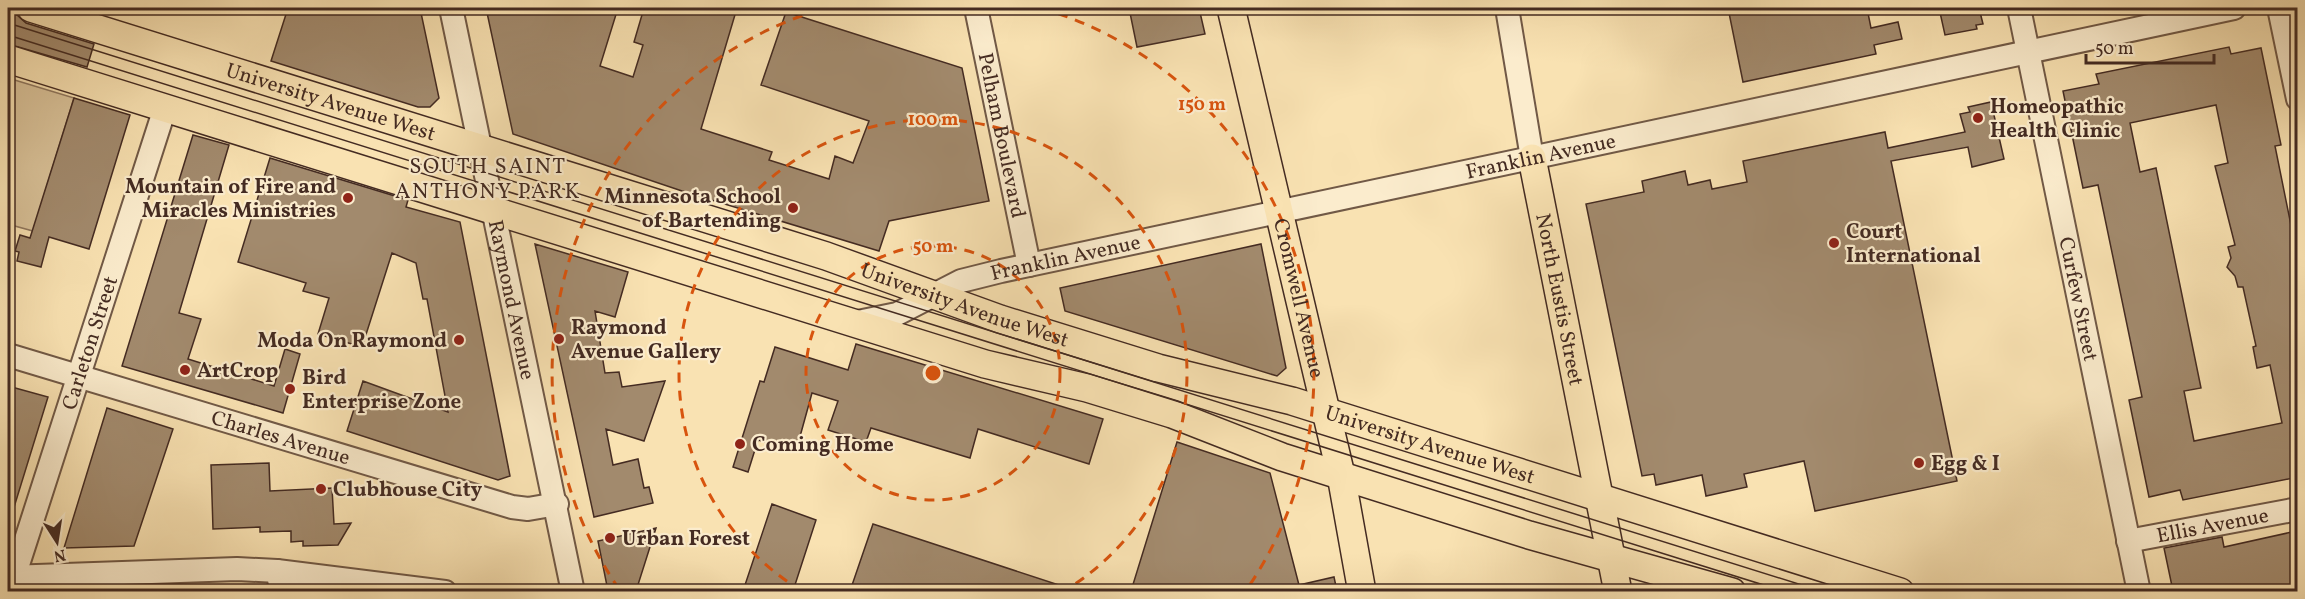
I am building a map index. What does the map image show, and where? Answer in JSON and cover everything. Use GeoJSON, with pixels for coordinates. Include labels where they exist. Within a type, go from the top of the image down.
{"type":"FeatureCollection","features":[{"type":"Feature","properties":{"kind":"main road","name":"University Avenue West"},"geometry":{"type":"LineString","coordinates":[[31,8],[815,252],[1000,319],[1158,368],[1292,401],[1900,591]]}},
{"type":"Feature","properties":{"kind":"main road","name":"Cromwell Avenue"},"geometry":{"type":"LineString","coordinates":[[1231,8],[1341,475],[1362,591]]}},
{"type":"Feature","properties":{"kind":"main road","name":"University Avenue West"},"geometry":{"type":"LineString","coordinates":[[8,59],[985,364],[1087,388],[1172,414],[1282,457],[1529,535],[1732,591]]}},
{"type":"Feature","properties":{"kind":"main road","name":"North Eustis Street"},"geometry":{"type":"LineString","coordinates":[[1532,158],[1618,591]]}},
{"type":"Feature","properties":{"kind":"street","name":"Raymond Avenue"},"geometry":{"type":"LineString","coordinates":[[451,8],[557,504],[573,591]]}},
{"type":"Feature","properties":{"kind":"street","name":"Pelham Boulevard"},"geometry":{"type":"LineString","coordinates":[[976,8],[1029,265]]}},
{"type":"Feature","properties":{"kind":"street","name":"North Eustis Street"},"geometry":{"type":"LineString","coordinates":[[1507,8],[1532,158]]}},
{"type":"Feature","properties":{"kind":"street","name":"Curfew Street"},"geometry":{"type":"LineString","coordinates":[[2019,8],[2139,591]]}},
{"type":"Feature","properties":{"kind":"street","name":"Franklin Avenue"},"geometry":{"type":"LineString","coordinates":[[853,323],[897,314],[933,293],[961,281],[1029,265],[2234,8]]}},
{"type":"Feature","properties":{"kind":"street"},"geometry":{"type":"LineString","coordinates":[[2278,8],[2298,99]]}},
{"type":"Feature","properties":{"kind":"street","name":"Carleton Street"},"geometry":{"type":"LineString","coordinates":[[11,577],[80,377],[165,108]]}},
{"type":"Feature","properties":{"kind":"street","name":"Charles Avenue"},"geometry":{"type":"LineString","coordinates":[[8,355],[512,507],[528,509],[557,504]]}},
{"type":"Feature","properties":{"kind":"street","name":"Ellis Avenue"},"geometry":{"type":"LineString","coordinates":[[2128,541],[2298,509]]}},
{"type":"Feature","properties":{"kind":"street"},"geometry":{"type":"LineString","coordinates":[[11,577],[237,569],[280,581],[445,591]]}},
{"type":"Feature","properties":{"kind":"shaded area"},"geometry":{"type":"Polygon","coordinates":[[[8,78],[74,98],[33,231],[11,225],[8,237],[8,78]]]}},
{"type":"Feature","properties":{"kind":"building"},"geometry":{"type":"Polygon","coordinates":[[[288,8],[420,8],[439,98],[430,107],[418,107],[271,61],[288,8]]]}},
{"type":"Feature","properties":{"kind":"building"},"geometry":{"type":"Polygon","coordinates":[[[486,8],[618,8],[600,66],[633,77],[643,45],[634,42],[644,8],[737,8],[701,129],[772,152],[769,160],[829,179],[835,156],[853,163],[869,121],[761,85],[786,12],[962,68],[989,201],[889,221],[879,251],[682,191],[513,134],[486,8]]]}},
{"type":"Feature","properties":{"kind":"building"},"geometry":{"type":"Polygon","coordinates":[[[1129,8],[1199,8],[1205,34],[1137,47],[1129,8]]]}},
{"type":"Feature","properties":{"kind":"building"},"geometry":{"type":"Polygon","coordinates":[[[1728,8],[1867,8],[1871,28],[1898,22],[1902,39],[1874,45],[1876,54],[1743,82],[1728,8]]]}},
{"type":"Feature","properties":{"kind":"building"},"geometry":{"type":"Polygon","coordinates":[[[1939,8],[1979,8],[1983,24],[1976,25],[1977,29],[1945,35],[1939,8]]]}},
{"type":"Feature","properties":{"kind":"building"},"geometry":{"type":"Polygon","coordinates":[[[8,12],[17,15],[26,23],[94,44],[87,67],[8,44],[8,12]]]}},
{"type":"Feature","properties":{"kind":"building"},"geometry":{"type":"Polygon","coordinates":[[[2229,47],[2231,54],[2261,48],[2281,145],[2275,146],[2298,260],[2298,477],[2183,500],[2180,490],[2149,497],[2129,400],[2142,397],[2098,185],[2083,188],[2063,91],[2099,84],[2096,74],[2229,47]],[[2216,105],[2130,123],[2140,172],[2156,168],[2201,388],[2184,391],[2194,441],[2282,423],[2270,365],[2257,368],[2253,347],[2256,346],[2243,287],[2238,287],[2235,276],[2227,267],[2231,258],[2228,247],[2235,245],[2215,166],[2228,163],[2216,105]]]}},
{"type":"Feature","properties":{"kind":"building"},"geometry":{"type":"Polygon","coordinates":[[[74,98],[130,115],[89,249],[49,237],[41,267],[17,261],[19,252],[15,251],[20,235],[30,238],[74,98]]]}},
{"type":"Feature","properties":{"kind":"building"},"geometry":{"type":"Polygon","coordinates":[[[1991,102],[2004,159],[1972,167],[1968,147],[1891,161],[1957,481],[1815,511],[1804,461],[1744,474],[1747,487],[1706,496],[1702,475],[1656,485],[1654,474],[1642,476],[1586,204],[1644,192],[1642,181],[1685,171],[1688,185],[1710,180],[1712,189],[1747,182],[1743,161],[1885,132],[1888,148],[1965,132],[1960,114],[1970,112],[1968,107],[1991,102]]]}},
{"type":"Feature","properties":{"kind":"building"},"geometry":{"type":"Polygon","coordinates":[[[193,135],[229,145],[179,313],[201,319],[188,359],[274,386],[285,349],[300,354],[283,413],[122,366],[193,135]]]}},
{"type":"Feature","properties":{"kind":"building"},"geometry":{"type":"Polygon","coordinates":[[[270,158],[408,200],[406,207],[460,222],[510,476],[498,480],[347,431],[363,381],[448,412],[427,299],[423,299],[416,263],[392,253],[362,347],[318,334],[329,298],[303,291],[306,283],[238,262],[270,158]]]}},
{"type":"Feature","properties":{"kind":"building"},"geometry":{"type":"Polygon","coordinates":[[[535,244],[628,272],[615,317],[595,311],[605,373],[619,372],[622,387],[665,381],[644,441],[606,429],[613,465],[638,459],[644,488],[649,487],[653,503],[594,517],[535,244]]]}},
{"type":"Feature","properties":{"kind":"building"},"geometry":{"type":"Polygon","coordinates":[[[1261,244],[1286,368],[1277,376],[1065,311],[1060,288],[1261,244]]]}},
{"type":"Feature","properties":{"kind":"building"},"geometry":{"type":"Polygon","coordinates":[[[856,344],[1103,419],[1089,464],[978,429],[970,458],[871,428],[866,442],[828,430],[838,401],[812,393],[796,451],[758,440],[748,472],[733,467],[760,381],[764,382],[775,347],[848,370],[856,344]]]}},
{"type":"Feature","properties":{"kind":"building"},"geometry":{"type":"Polygon","coordinates":[[[8,386],[48,397],[11,517],[8,516],[8,386]]]}},
{"type":"Feature","properties":{"kind":"building"},"geometry":{"type":"Polygon","coordinates":[[[107,408],[173,429],[134,546],[64,548],[107,408]]]}},
{"type":"Feature","properties":{"kind":"building"},"geometry":{"type":"Polygon","coordinates":[[[1177,442],[1270,473],[1299,585],[1334,577],[1337,591],[1131,591],[1177,442]]]}},
{"type":"Feature","properties":{"kind":"building"},"geometry":{"type":"Polygon","coordinates":[[[269,463],[270,491],[332,488],[334,524],[351,523],[338,545],[303,546],[303,541],[291,542],[291,531],[260,532],[260,527],[213,529],[211,465],[269,463]]]}},
{"type":"Feature","properties":{"kind":"building"},"geometry":{"type":"Polygon","coordinates":[[[772,504],[816,520],[793,591],[743,591],[772,504]]]}},
{"type":"Feature","properties":{"kind":"building"},"geometry":{"type":"Polygon","coordinates":[[[873,524],[1071,589],[1070,591],[850,591],[873,524]]]}},
{"type":"Feature","properties":{"kind":"building"},"geometry":{"type":"Polygon","coordinates":[[[656,528],[636,591],[608,591],[598,541],[656,528]]]}},
{"type":"Feature","properties":{"kind":"building"},"geometry":{"type":"Polygon","coordinates":[[[2292,532],[2294,539],[2298,538],[2298,591],[2173,591],[2164,548],[2222,537],[2224,547],[2292,532]]]}},
{"type":"Feature","properties":{"kind":"tram line"},"geometry":{"type":"LineString","coordinates":[[8,23],[1824,592]]}},
{"type":"Feature","properties":{"kind":"tram line"},"geometry":{"type":"LineString","coordinates":[[8,35],[1786,592]]}},
{"type":"Feature","properties":{"kind":"place","name":"Homeopathic Health Clinic"},"geometry":{"type":"Point","coordinates":[1978,118]}},
{"type":"Feature","properties":{"kind":"place","name":"Mountain of Fire and Miracles Ministries"},"geometry":{"type":"Point","coordinates":[348,198]}},
{"type":"Feature","properties":{"kind":"place","name":"Minnesota School of Bartending"},"geometry":{"type":"Point","coordinates":[793,208]}},
{"type":"Feature","properties":{"kind":"place","name":"Court International"},"geometry":{"type":"Point","coordinates":[1834,243]}},
{"type":"Feature","properties":{"kind":"place","name":"Raymond Avenue Gallery"},"geometry":{"type":"Point","coordinates":[559,339]}},
{"type":"Feature","properties":{"kind":"place","name":"Moda On Raymond"},"geometry":{"type":"Point","coordinates":[459,340]}},
{"type":"Feature","properties":{"kind":"place","name":"ArtCrop"},"geometry":{"type":"Point","coordinates":[185,370]}},
{"type":"Feature","properties":{"kind":"place","name":"Bird Enterprise Zone"},"geometry":{"type":"Point","coordinates":[290,389]}},
{"type":"Feature","properties":{"kind":"place","name":"Coming Home"},"geometry":{"type":"Point","coordinates":[740,444]}},
{"type":"Feature","properties":{"kind":"place","name":"Egg & I"},"geometry":{"type":"Point","coordinates":[1919,463]}},
{"type":"Feature","properties":{"kind":"place","name":"Clubhouse City"},"geometry":{"type":"Point","coordinates":[321,489]}},
{"type":"Feature","properties":{"kind":"place","name":"Urban Forest"},"geometry":{"type":"Point","coordinates":[610,538]}},
{"type":"Feature","properties":{"kind":"district","name":"SOUTH SAINT ANTHONY PARK"},"geometry":{"type":"Point","coordinates":[488,178]}}]}
